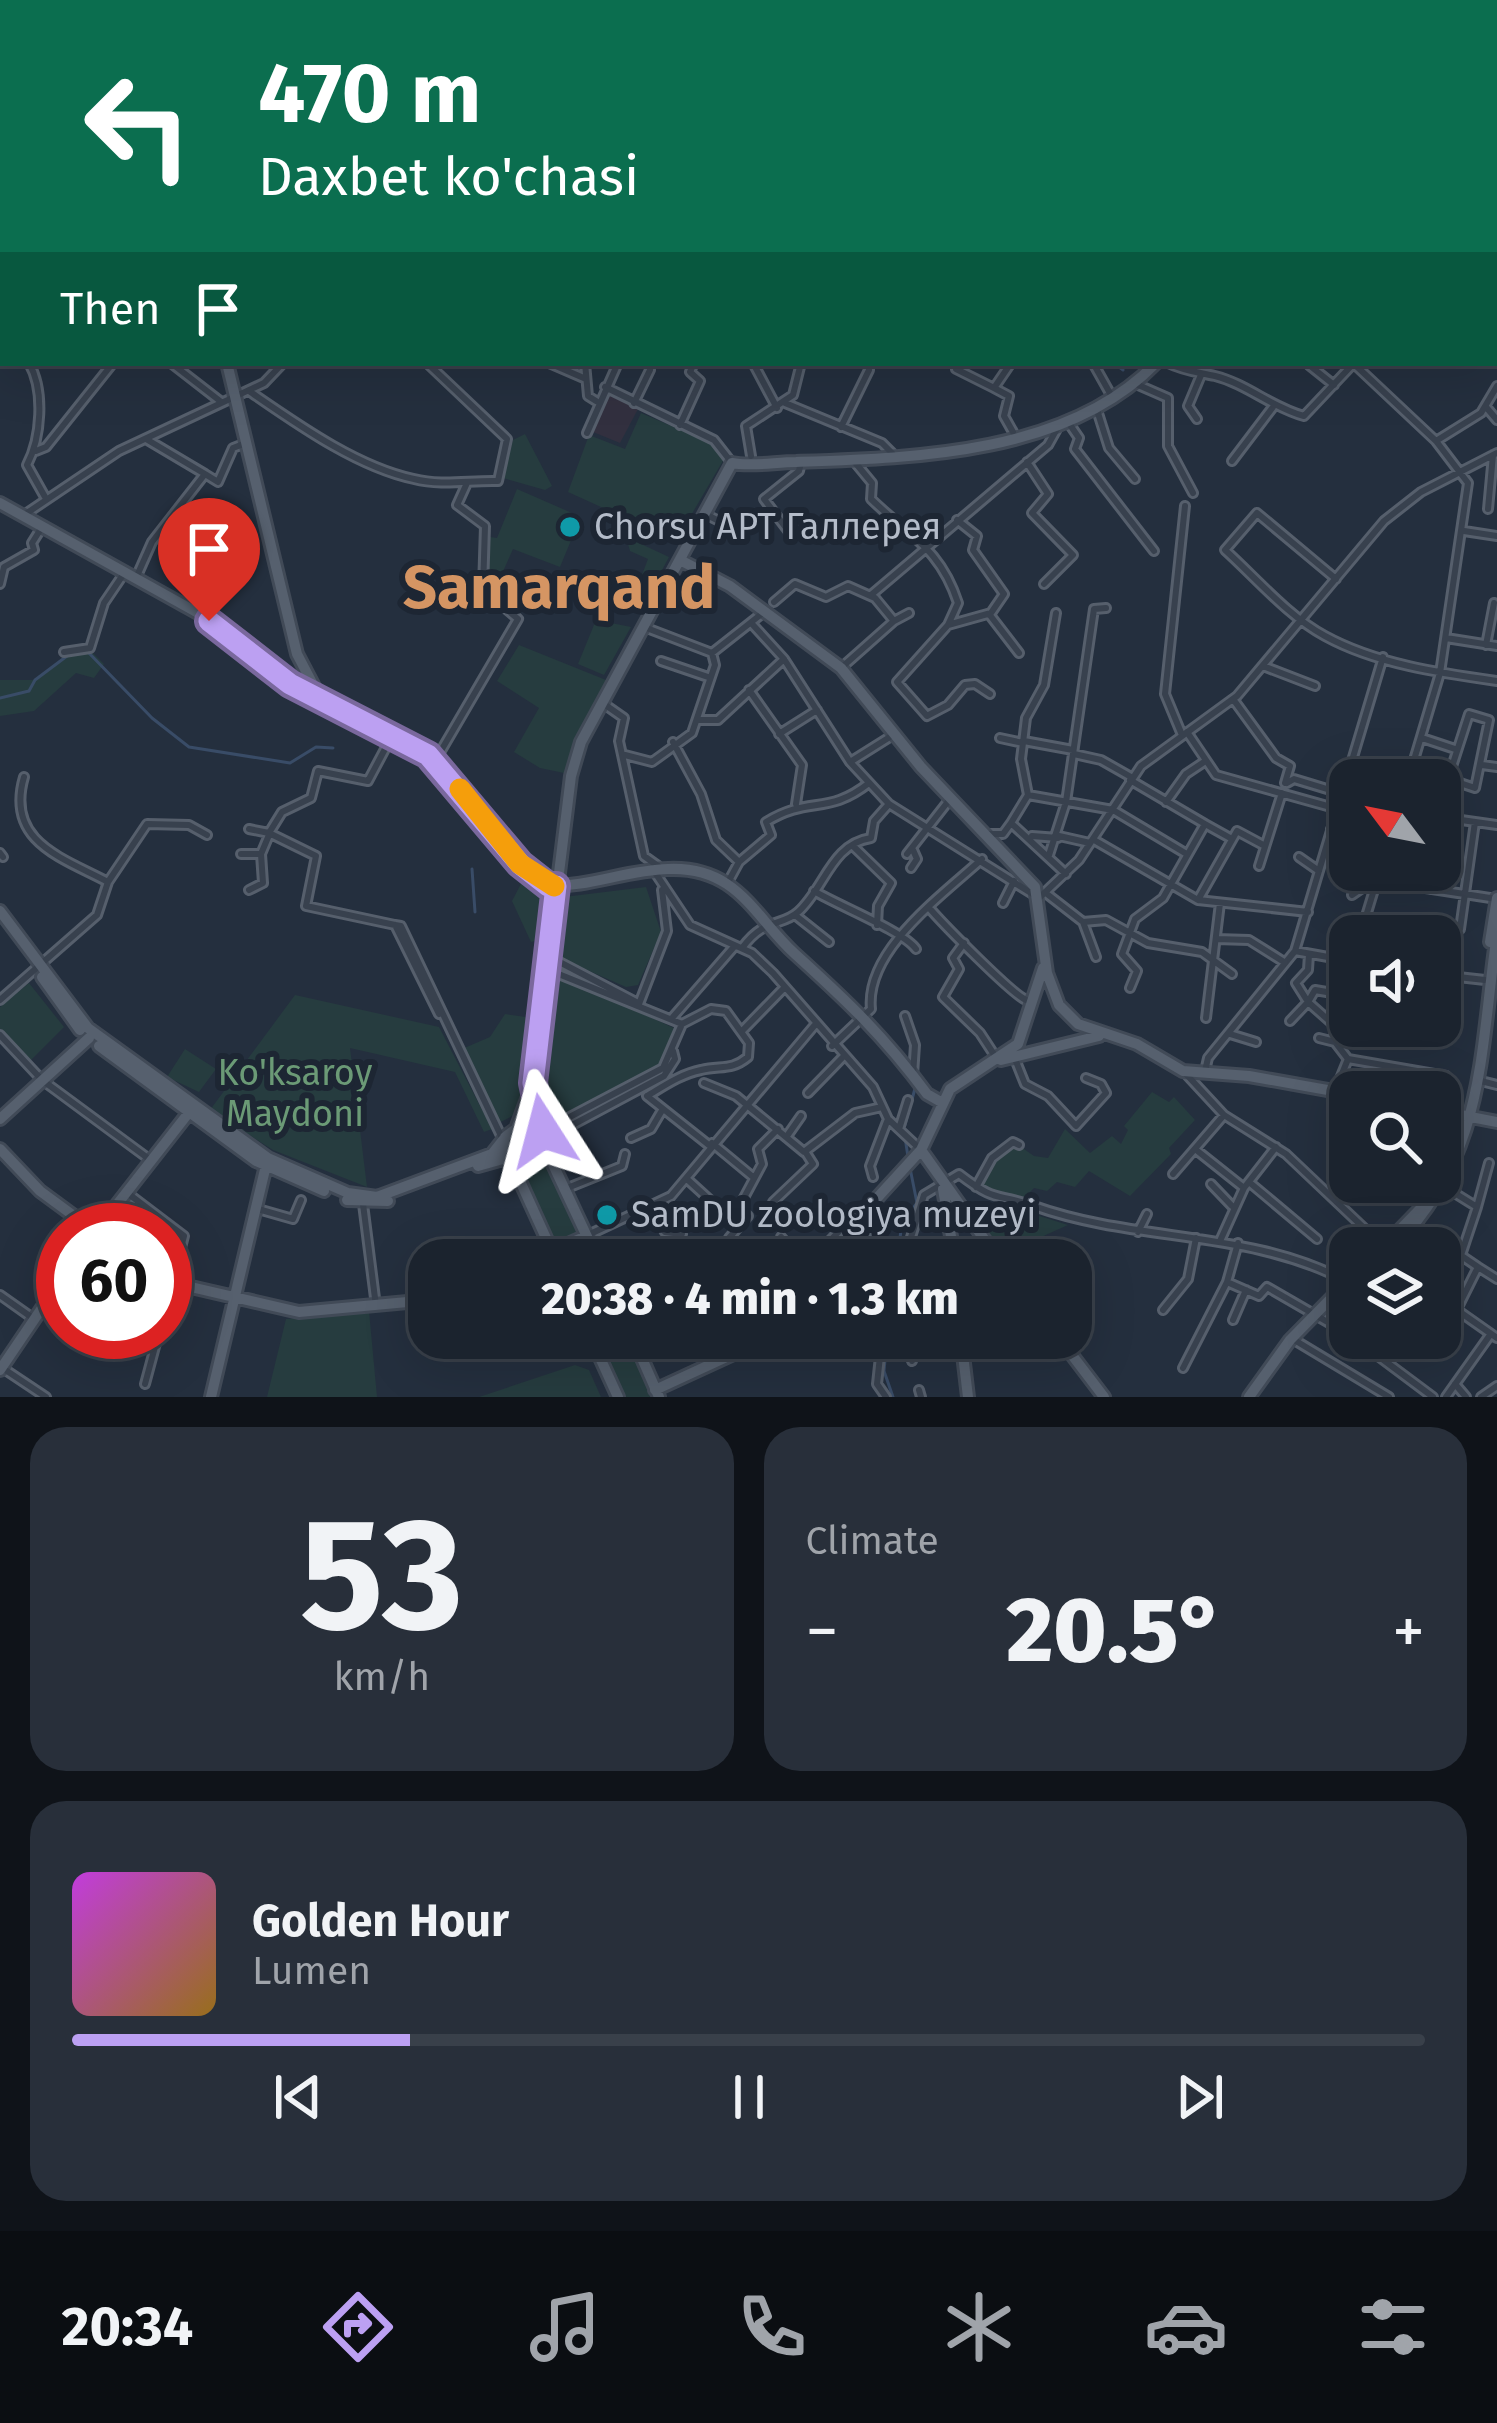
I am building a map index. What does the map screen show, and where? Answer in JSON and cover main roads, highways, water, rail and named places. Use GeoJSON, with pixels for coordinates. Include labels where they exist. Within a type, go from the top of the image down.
{"type":"FeatureCollection","features":[{"type":"Feature","properties":{"kind":"main road"},"geometry":{"type":"LineString","coordinates":[[227,366],[297,654],[322,701]]}},
{"type":"Feature","properties":{"kind":"main road"},"geometry":{"type":"LineString","coordinates":[[267,1162],[348,1193],[377,1196],[492,1154],[516,1127],[533,1083],[571,776],[601,702],[732,463],[751,456],[892,453],[1012,432],[1112,397],[1149,366]]}},
{"type":"Feature","properties":{"kind":"main road"},"geometry":{"type":"LineString","coordinates":[[732,463],[853,460],[969,446],[1097,410],[1136,384],[1151,366]]}},
{"type":"Feature","properties":{"kind":"main road"},"geometry":{"type":"LineString","coordinates":[[3,509],[200,614],[288,682],[393,733],[435,761],[554,909]]}},
{"type":"Feature","properties":{"kind":"main road"},"geometry":{"type":"LineString","coordinates":[[680,560],[769,607],[841,668],[950,799],[1043,896],[1044,958],[1061,1007],[1078,1024],[1141,1046],[1184,1071],[1329,1090]]}},
{"type":"Feature","properties":{"kind":"main road"},"geometry":{"type":"LineString","coordinates":[[532,876],[574,885],[660,870],[727,884],[865,1018],[940,1102]]}},
{"type":"Feature","properties":{"kind":"main road"},"geometry":{"type":"LineString","coordinates":[[554,909],[574,885]]}},
{"type":"Feature","properties":{"kind":"main road"},"geometry":{"type":"LineString","coordinates":[[1461,1128],[1468,1116],[1491,981],[1497,899]]}},
{"type":"Feature","properties":{"kind":"main road"},"geometry":{"type":"LineString","coordinates":[[0,911],[36,969],[88,1028],[305,1192],[363,1204],[394,1199],[503,1159]]}},
{"type":"Feature","properties":{"kind":"main road"},"geometry":{"type":"LineString","coordinates":[[0,920],[88,1038],[196,1109]]}},
{"type":"Feature","properties":{"kind":"main road"},"geometry":{"type":"LineString","coordinates":[[1461,1134],[1475,1079],[1497,934]]}},
{"type":"Feature","properties":{"kind":"main road"},"geometry":{"type":"LineString","coordinates":[[1013,1054],[1044,958]]}},
{"type":"Feature","properties":{"kind":"main road"},"geometry":{"type":"LineString","coordinates":[[1036,988],[1044,980],[1052,985]]}},
{"type":"Feature","properties":{"kind":"main road"},"geometry":{"type":"LineString","coordinates":[[1070,1042],[1080,1034],[1078,1024]]}},
{"type":"Feature","properties":{"kind":"main road"},"geometry":{"type":"LineString","coordinates":[[866,1239],[865,1212],[921,1150],[940,1102],[963,1078],[1013,1054],[1108,1036]]}},
{"type":"Feature","properties":{"kind":"main road"},"geometry":{"type":"LineString","coordinates":[[0,1119],[88,1038]]}},
{"type":"Feature","properties":{"kind":"main road"},"geometry":{"type":"LineString","coordinates":[[533,1083],[550,1158],[588,1239]]}},
{"type":"Feature","properties":{"kind":"main road"},"geometry":{"type":"LineString","coordinates":[[128,1194],[196,1109]]}},
{"type":"Feature","properties":{"kind":"main road"},"geometry":{"type":"LineString","coordinates":[[121,1203],[196,1109]]}},
{"type":"Feature","properties":{"kind":"main road"},"geometry":{"type":"LineString","coordinates":[[1461,1115],[1497,1122]]}},
{"type":"Feature","properties":{"kind":"main road"},"geometry":{"type":"LineString","coordinates":[[516,1127],[544,1133]]}},
{"type":"Feature","properties":{"kind":"main road"},"geometry":{"type":"LineString","coordinates":[[503,1140],[503,1159],[515,1170],[546,1239]]}},
{"type":"Feature","properties":{"kind":"main road"},"geometry":{"type":"LineString","coordinates":[[0,1149],[58,1203]]}},
{"type":"Feature","properties":{"kind":"main road"},"geometry":{"type":"LineString","coordinates":[[921,1150],[983,1239]]}},
{"type":"Feature","properties":{"kind":"main road"},"geometry":{"type":"LineString","coordinates":[[211,1397],[267,1162]]}},
{"type":"Feature","properties":{"kind":"main road"},"geometry":{"type":"LineString","coordinates":[[490,1162],[515,1170]]}},
{"type":"Feature","properties":{"kind":"main road"},"geometry":{"type":"LineString","coordinates":[[942,1186],[951,1239]]}},
{"type":"Feature","properties":{"kind":"main road"},"geometry":{"type":"LineString","coordinates":[[1404,1227],[1425,1203]]}},
{"type":"Feature","properties":{"kind":"main road"},"geometry":{"type":"LineString","coordinates":[[581,1239],[586,1236]]}},
{"type":"Feature","properties":{"kind":"main road"},"geometry":{"type":"LineString","coordinates":[[192,1289],[299,1312],[408,1302]]}},
{"type":"Feature","properties":{"kind":"main road"},"geometry":{"type":"LineString","coordinates":[[1253,1397],[1329,1303]]}},
{"type":"Feature","properties":{"kind":"main road"},"geometry":{"type":"LineString","coordinates":[[1253,1397],[1318,1314]]}},
{"type":"Feature","properties":{"kind":"main road"},"geometry":{"type":"LineString","coordinates":[[2,1371],[36,1316]]}},
{"type":"Feature","properties":{"kind":"main road"},"geometry":{"type":"LineString","coordinates":[[2,1371],[36,1325]]}},
{"type":"Feature","properties":{"kind":"main road"},"geometry":{"type":"LineString","coordinates":[[601,1359],[618,1397]]}},
{"type":"Feature","properties":{"kind":"main road"},"geometry":{"type":"LineString","coordinates":[[642,1359],[657,1393],[725,1359]]}},
{"type":"Feature","properties":{"kind":"main road"},"geometry":{"type":"LineString","coordinates":[[963,1359],[968,1397]]}},
{"type":"Feature","properties":{"kind":"main road"},"geometry":{"type":"LineString","coordinates":[[1075,1359],[1104,1397]]}},
{"type":"Feature","properties":{"kind":"waterway"},"geometry":{"type":"LineString","coordinates":[[1118,366],[1123,370]]}},
{"type":"Feature","properties":{"kind":"waterway"},"geometry":{"type":"LineString","coordinates":[[87,651],[152,718],[189,747],[290,763],[316,747],[333,748]]}},
{"type":"Feature","properties":{"kind":"waterway"},"geometry":{"type":"LineString","coordinates":[[0,698],[29,691],[35,680],[67,656]]}},
{"type":"Feature","properties":{"kind":"waterway"},"geometry":{"type":"LineString","coordinates":[[472,869],[475,912]]}},
{"type":"Feature","properties":{"kind":"waterway"},"geometry":{"type":"LineString","coordinates":[[904,1128],[916,1085]]}},
{"type":"Feature","properties":{"kind":"waterway"},"geometry":{"type":"LineString","coordinates":[[905,1137],[908,1157]]}},
{"type":"Feature","properties":{"kind":"waterway"},"geometry":{"type":"LineString","coordinates":[[900,1239],[902,1223],[917,1203],[910,1168]]}},
{"type":"Feature","properties":{"kind":"waterway"},"geometry":{"type":"LineString","coordinates":[[885,1359],[893,1397]]}},
{"type":"Feature","properties":{"kind":"place","name":"Chorsu АРТ Галлерея"},"geometry":{"type":"Point","coordinates":[570,527]}},
{"type":"Feature","properties":{"kind":"place","name":"SamDU zoologiya muzeyi"},"geometry":{"type":"Point","coordinates":[607,1215]}},
{"type":"Feature","properties":{"kind":"district","name":"Samarqand"},"geometry":{"type":"Point","coordinates":[559,588]}},
{"type":"Feature","properties":{"kind":"park label","name":"Ko'ksaroy Maydoni"},"geometry":{"type":"Point","coordinates":[295,1094]}}]}
